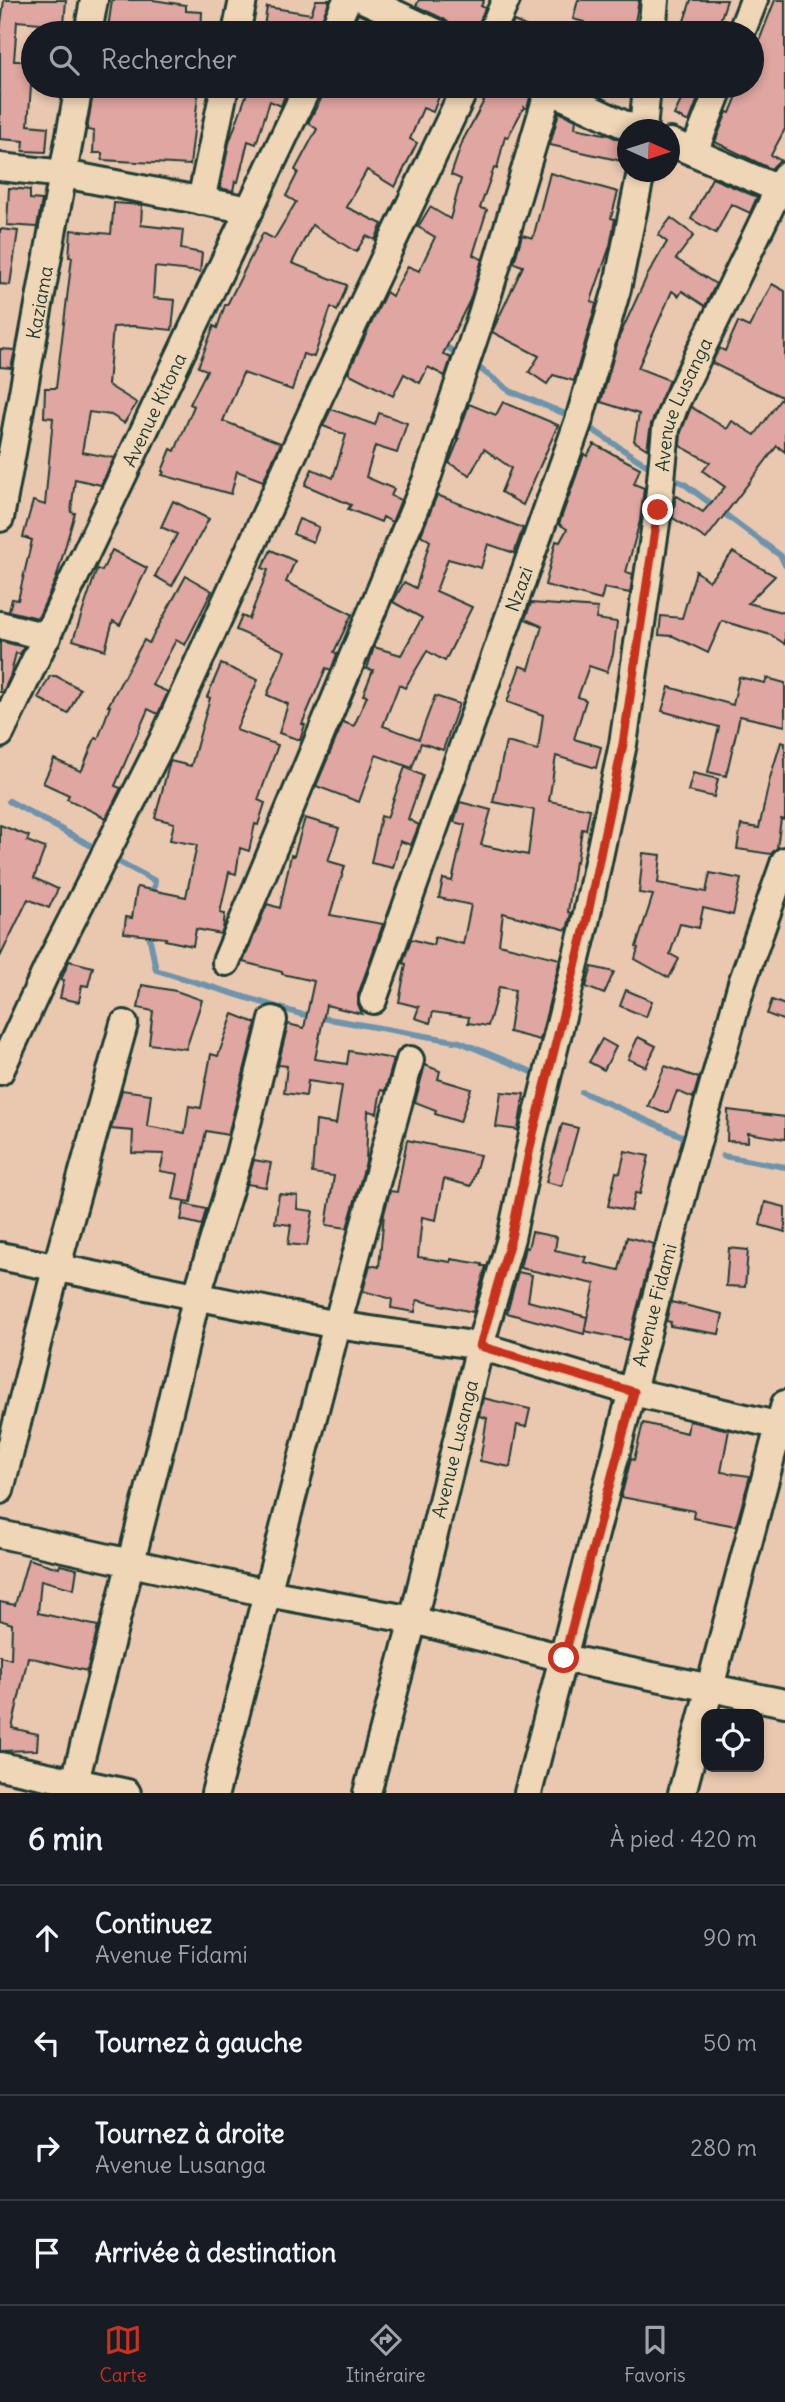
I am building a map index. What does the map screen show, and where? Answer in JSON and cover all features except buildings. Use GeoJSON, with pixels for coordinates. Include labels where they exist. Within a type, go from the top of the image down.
{"type":"FeatureCollection","features":[{"type":"Feature","properties":{"kind":"street"},"geometry":{"type":"LineString","coordinates":[[90,21],[94,0]]}},
{"type":"Feature","properties":{"kind":"street"},"geometry":{"type":"LineString","coordinates":[[239,21],[243,0]]}},
{"type":"Feature","properties":{"kind":"street"},"geometry":{"type":"LineString","coordinates":[[337,21],[347,0]]}},
{"type":"Feature","properties":{"kind":"street"},"geometry":{"type":"LineString","coordinates":[[365,0],[411,21]]}},
{"type":"Feature","properties":{"kind":"street"},"geometry":{"type":"LineString","coordinates":[[496,21],[506,0]]}},
{"type":"Feature","properties":{"kind":"street"},"geometry":{"type":"LineString","coordinates":[[653,21],[655,0]]}},
{"type":"Feature","properties":{"kind":"street"},"geometry":{"type":"LineString","coordinates":[[746,21],[754,0]]}},
{"type":"Feature","properties":{"kind":"street","name":"Kaziama"},"geometry":{"type":"LineString","coordinates":[[0,518],[77,98]]}},
{"type":"Feature","properties":{"kind":"street"},"geometry":{"type":"LineString","coordinates":[[201,201],[222,98]]}},
{"type":"Feature","properties":{"kind":"street","name":"Avenue Kitona"},"geometry":{"type":"LineString","coordinates":[[0,734],[302,98]]}},
{"type":"Feature","properties":{"kind":"street"},"geometry":{"type":"LineString","coordinates":[[0,1071],[50,963],[163,740],[319,397],[460,98]]}},
{"type":"Feature","properties":{"kind":"street"},"geometry":{"type":"LineString","coordinates":[[226,962],[426,481],[482,314],[542,98]]}},
{"type":"Feature","properties":{"kind":"street"},"geometry":{"type":"LineString","coordinates":[[567,98],[617,121]]}},
{"type":"Feature","properties":{"kind":"street"},"geometry":{"type":"LineString","coordinates":[[644,119],[646,98]]}},
{"type":"Feature","properties":{"kind":"street"},"geometry":{"type":"LineString","coordinates":[[694,152],[715,98]]}},
{"type":"Feature","properties":{"kind":"street"},"geometry":{"type":"LineString","coordinates":[[680,146],[783,186]]}},
{"type":"Feature","properties":{"kind":"street"},"geometry":{"type":"LineString","coordinates":[[0,167],[64,174],[250,211]]}},
{"type":"Feature","properties":{"kind":"street","name":"Nzazi"},"geometry":{"type":"LineString","coordinates":[[373,1000],[579,420],[617,289],[639,182]]}},
{"type":"Feature","properties":{"kind":"street","name":"Avenue Lusanga"},"geometry":{"type":"LineString","coordinates":[[367,1793],[413,1620],[480,1346],[511,1238],[533,1134],[586,923],[623,744],[658,510],[666,429],[675,404],[783,186]]}},
{"type":"Feature","properties":{"kind":"street"},"geometry":{"type":"LineString","coordinates":[[0,625],[47,637]]}},
{"type":"Feature","properties":{"kind":"street","name":"Avenue Fidami"},"geometry":{"type":"LineString","coordinates":[[528,1793],[634,1392],[685,1182],[741,983],[776,914],[785,861]]}},
{"type":"Feature","properties":{"kind":"street"},"geometry":{"type":"LineString","coordinates":[[73,1787],[197,1295],[237,1163],[272,1020]]}},
{"type":"Feature","properties":{"kind":"street"},"geometry":{"type":"LineString","coordinates":[[0,1490],[56,1269],[124,1024]]}},
{"type":"Feature","properties":{"kind":"street"},"geometry":{"type":"LineString","coordinates":[[215,1793],[337,1325],[410,1060]]}},
{"type":"Feature","properties":{"kind":"street"},"geometry":{"type":"LineString","coordinates":[[0,1256],[337,1325],[480,1346],[634,1392],[783,1419],[682,1793]]}},
{"type":"Feature","properties":{"kind":"street"},"geometry":{"type":"LineString","coordinates":[[0,1534],[267,1594],[413,1620],[564,1658],[785,1703]]}},
{"type":"Feature","properties":{"kind":"street"},"geometry":{"type":"LineString","coordinates":[[0,1766],[73,1787],[127,1793]]}},
{"type":"Feature","properties":{"kind":"waterway"},"geometry":{"type":"LineString","coordinates":[[441,344],[462,356]]}},
{"type":"Feature","properties":{"kind":"waterway"},"geometry":{"type":"LineString","coordinates":[[471,362],[510,391],[575,418]]}},
{"type":"Feature","properties":{"kind":"waterway"},"geometry":{"type":"LineString","coordinates":[[584,424],[654,470]]}},
{"type":"Feature","properties":{"kind":"waterway"},"geometry":{"type":"LineString","coordinates":[[669,478],[683,483],[781,556],[785,565]]}},
{"type":"Feature","properties":{"kind":"waterway"},"geometry":{"type":"LineString","coordinates":[[9,801],[99,850]]}},
{"type":"Feature","properties":{"kind":"waterway"},"geometry":{"type":"LineString","coordinates":[[112,858],[155,881],[152,898]]}},
{"type":"Feature","properties":{"kind":"waterway"},"geometry":{"type":"LineString","coordinates":[[148,929],[156,970],[300,1014],[460,1042],[537,1074]]}},
{"type":"Feature","properties":{"kind":"waterway"},"geometry":{"type":"LineString","coordinates":[[582,1092],[682,1136]]}},
{"type":"Feature","properties":{"kind":"waterway"},"geometry":{"type":"LineString","coordinates":[[723,1156],[785,1167]]}},
{"type":"Feature","properties":{"kind":"route"},"geometry":{"type":"LineString","coordinates":[[564,1658],[634,1392],[480,1346],[511,1238],[533,1134],[586,923],[623,744],[658,510]]}}]}
